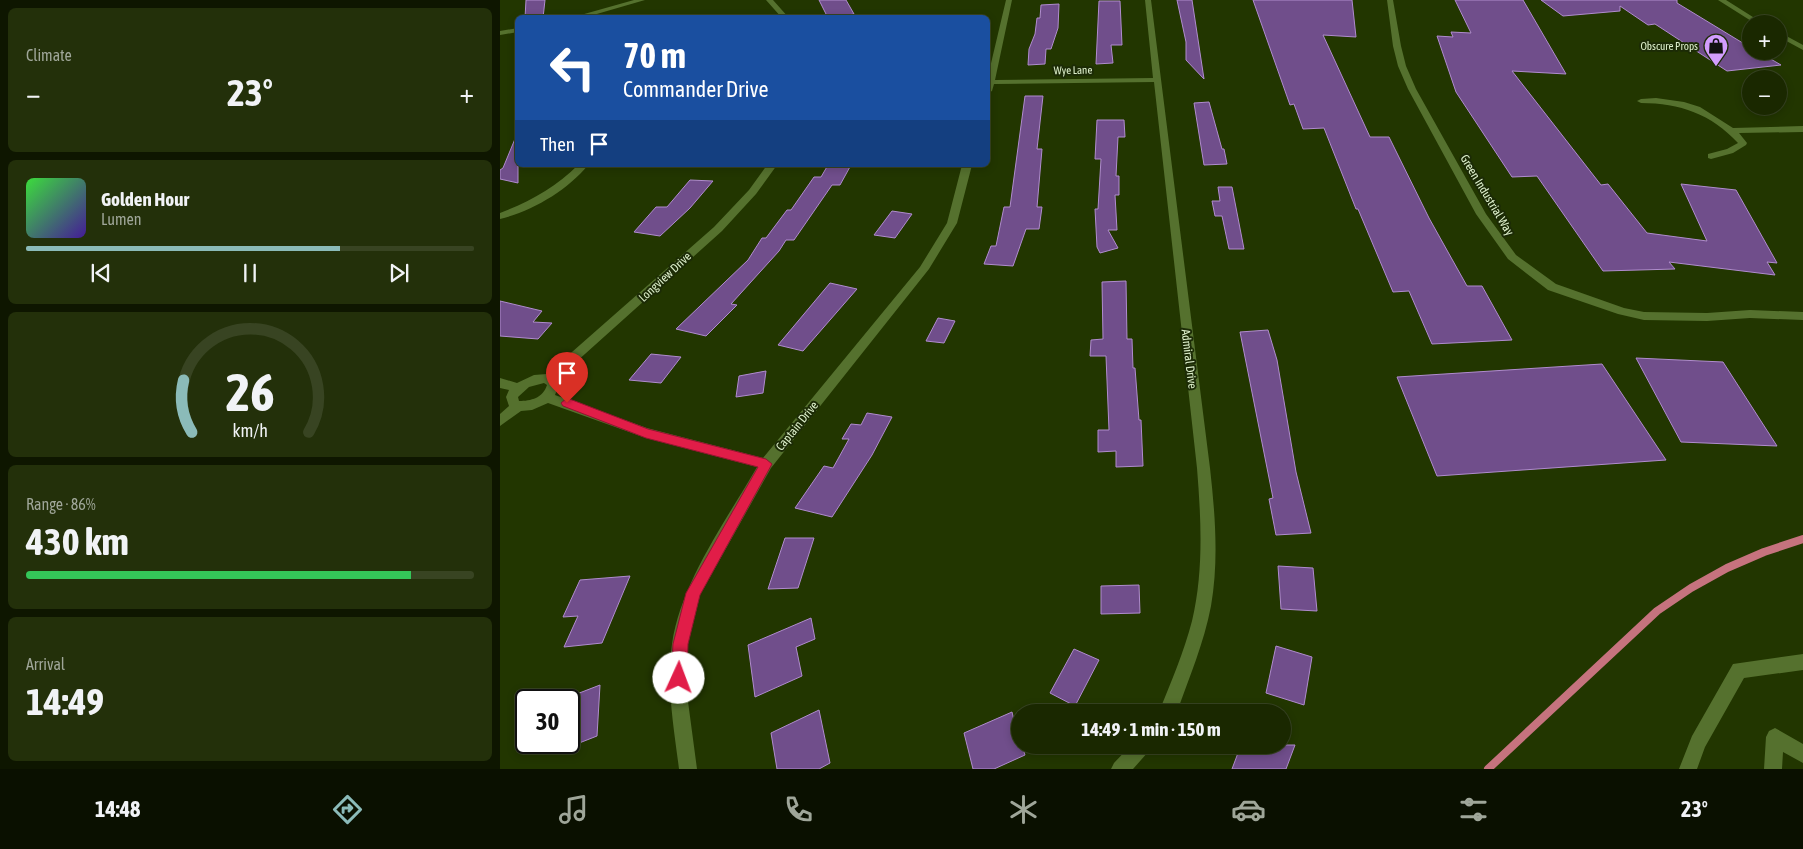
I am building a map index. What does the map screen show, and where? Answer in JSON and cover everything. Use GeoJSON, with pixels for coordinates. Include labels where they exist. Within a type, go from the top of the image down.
{"type":"FeatureCollection","features":[{"type":"Feature","properties":{"kind":"street"},"geometry":{"type":"LineString","coordinates":[[592,15],[642,0]]}},
{"type":"Feature","properties":{"kind":"street"},"geometry":{"type":"LineString","coordinates":[[768,0],[783,15]]}},
{"type":"Feature","properties":{"kind":"street"},"geometry":{"type":"LineString","coordinates":[[990,82],[1009,0]]}},
{"type":"Feature","properties":{"kind":"street","name":"Admiral Drive"},"geometry":{"type":"LineString","coordinates":[[1148,0],[1203,466],[1208,541],[1205,591],[1190,654],[1171,704]]}},
{"type":"Feature","properties":{"kind":"street","name":"Green Industrial Way"},"geometry":{"type":"LineString","coordinates":[[1390,0],[1400,59],[1412,89],[1481,214],[1495,236],[1512,257],[1552,287],[1622,311],[1644,316],[1707,317],[1750,314],[1803,316]]}},
{"type":"Feature","properties":{"kind":"street"},"geometry":{"type":"LineString","coordinates":[[1721,0],[1746,15]]}},
{"type":"Feature","properties":{"kind":"street"},"geometry":{"type":"LineString","coordinates":[[500,33],[515,30]]}},
{"type":"Feature","properties":{"kind":"street"},"geometry":{"type":"LineString","coordinates":[[1787,39],[1803,48]]}},
{"type":"Feature","properties":{"kind":"street","name":"Wye Lane"},"geometry":{"type":"LineString","coordinates":[[990,86],[1156,80]]}},
{"type":"Feature","properties":{"kind":"street"},"geometry":{"type":"LineString","coordinates":[[1641,101],[1662,100],[1691,106],[1732,130],[1743,143],[1730,151],[1711,156]]}},
{"type":"Feature","properties":{"kind":"street"},"geometry":{"type":"LineString","coordinates":[[1732,130],[1803,129]]}},
{"type":"Feature","properties":{"kind":"street"},"geometry":{"type":"LineString","coordinates":[[500,216],[534,202],[560,186],[581,167]]}},
{"type":"Feature","properties":{"kind":"street","name":"Longview Drive"},"geometry":{"type":"LineString","coordinates":[[549,379],[638,303],[718,229],[748,196],[770,167]]}},
{"type":"Feature","properties":{"kind":"street","name":"Captain Drive"},"geometry":{"type":"LineString","coordinates":[[688,769],[678,694],[680,644],[693,593],[766,464],[924,269],[952,222],[967,167]]}},
{"type":"Feature","properties":{"kind":"street"},"geometry":{"type":"LineString","coordinates":[[500,421],[518,406],[535,404],[546,397],[553,388],[553,384],[549,379],[537,379],[518,388],[512,401],[518,406]]}},
{"type":"Feature","properties":{"kind":"street"},"geometry":{"type":"LineString","coordinates":[[500,383],[518,388]]}},
{"type":"Feature","properties":{"kind":"street"},"geometry":{"type":"LineString","coordinates":[[546,397],[646,433],[766,464]]}},
{"type":"Feature","properties":{"kind":"street"},"geometry":{"type":"LineString","coordinates":[[1688,769],[1698,742],[1739,670],[1803,662]]}},
{"type":"Feature","properties":{"kind":"street"},"geometry":{"type":"LineString","coordinates":[[1773,769],[1775,736],[1803,754]]}},
{"type":"Feature","properties":{"kind":"street"},"geometry":{"type":"LineString","coordinates":[[1120,769],[1135,754]]}},
{"type":"Feature","properties":{"kind":"building"},"geometry":{"type":"Polygon","coordinates":[[[526,0],[545,0],[543,15],[525,15],[526,0]]]}},
{"type":"Feature","properties":{"kind":"building"},"geometry":{"type":"Polygon","coordinates":[[[819,0],[846,0],[854,14],[848,15],[826,15],[819,0]]]}},
{"type":"Feature","properties":{"kind":"building"},"geometry":{"type":"Polygon","coordinates":[[[1177,0],[1192,0],[1204,79],[1186,60],[1186,42],[1177,0]]]}},
{"type":"Feature","properties":{"kind":"building"},"geometry":{"type":"Polygon","coordinates":[[[1253,0],[1352,0],[1356,37],[1323,35],[1370,137],[1389,137],[1429,218],[1467,286],[1482,286],[1512,340],[1432,344],[1409,291],[1393,292],[1358,209],[1356,209],[1324,128],[1303,129],[1294,104],[1290,105],[1253,0]]]}},
{"type":"Feature","properties":{"kind":"building"},"geometry":{"type":"Polygon","coordinates":[[[1455,0],[1523,0],[1566,74],[1512,71],[1601,185],[1608,184],[1647,233],[1707,241],[1681,184],[1736,190],[1777,263],[1767,262],[1775,275],[1669,262],[1675,269],[1603,271],[1537,176],[1512,177],[1456,92],[1437,36],[1453,37],[1451,32],[1471,33],[1455,0]]]}},
{"type":"Feature","properties":{"kind":"building"},"geometry":{"type":"Polygon","coordinates":[[[1541,0],[1677,0],[1677,3],[1742,43],[1742,60],[1772,60],[1781,65],[1727,71],[1655,24],[1648,25],[1620,6],[1620,11],[1563,16],[1541,0]]]}},
{"type":"Feature","properties":{"kind":"building"},"geometry":{"type":"Polygon","coordinates":[[[1099,1],[1120,1],[1122,45],[1111,45],[1113,63],[1096,64],[1099,1]]]}},
{"type":"Feature","properties":{"kind":"building"},"geometry":{"type":"Polygon","coordinates":[[[1059,4],[1058,28],[1051,49],[1046,49],[1045,64],[1028,65],[1029,49],[1035,34],[1037,18],[1040,18],[1041,5],[1059,4]]]}},
{"type":"Feature","properties":{"kind":"building"},"geometry":{"type":"Polygon","coordinates":[[[1025,96],[1043,96],[1037,149],[1042,149],[1037,207],[1042,207],[1039,229],[1026,229],[1013,266],[984,264],[991,246],[996,246],[1004,207],[1010,207],[1025,96]]]}},
{"type":"Feature","properties":{"kind":"building"},"geometry":{"type":"Polygon","coordinates":[[[1209,102],[1227,164],[1204,165],[1194,103],[1209,102]]]}},
{"type":"Feature","properties":{"kind":"building"},"geometry":{"type":"Polygon","coordinates":[[[1097,120],[1124,120],[1125,137],[1118,137],[1116,176],[1119,176],[1119,195],[1115,195],[1117,230],[1108,230],[1118,248],[1100,253],[1097,247],[1095,209],[1098,209],[1101,159],[1095,159],[1097,120]]]}},
{"type":"Feature","properties":{"kind":"building"},"geometry":{"type":"Polygon","coordinates":[[[515,139],[515,167],[518,167],[518,183],[500,179],[500,170],[503,168],[515,139]]]}},
{"type":"Feature","properties":{"kind":"building"},"geometry":{"type":"Polygon","coordinates":[[[827,167],[850,167],[840,185],[832,185],[794,240],[786,240],[779,251],[731,304],[737,305],[706,336],[676,329],[748,260],[762,238],[766,238],[787,210],[791,210],[814,177],[821,177],[827,167]]]}},
{"type":"Feature","properties":{"kind":"building"},"geometry":{"type":"Polygon","coordinates":[[[690,180],[713,181],[690,208],[660,236],[634,232],[656,207],[667,207],[690,180]]]}},
{"type":"Feature","properties":{"kind":"building"},"geometry":{"type":"Polygon","coordinates":[[[1218,187],[1232,187],[1244,249],[1229,249],[1222,216],[1215,216],[1212,201],[1220,201],[1218,187]]]}},
{"type":"Feature","properties":{"kind":"building"},"geometry":{"type":"Polygon","coordinates":[[[892,211],[912,214],[895,238],[874,235],[892,211]]]}},
{"type":"Feature","properties":{"kind":"building"},"geometry":{"type":"Polygon","coordinates":[[[1126,281],[1127,339],[1132,339],[1133,368],[1135,368],[1139,420],[1141,420],[1143,466],[1116,467],[1116,451],[1098,452],[1098,430],[1109,430],[1106,356],[1090,356],[1091,340],[1103,339],[1102,282],[1126,281]]]}},
{"type":"Feature","properties":{"kind":"building"},"geometry":{"type":"Polygon","coordinates":[[[830,283],[857,289],[803,351],[778,345],[830,283]]]}},
{"type":"Feature","properties":{"kind":"building"},"geometry":{"type":"Polygon","coordinates":[[[500,301],[542,311],[533,322],[552,323],[538,339],[500,336],[500,301]]]}},
{"type":"Feature","properties":{"kind":"building"},"geometry":{"type":"Polygon","coordinates":[[[938,318],[955,321],[944,343],[926,341],[938,318]]]}},
{"type":"Feature","properties":{"kind":"building"},"geometry":{"type":"Polygon","coordinates":[[[1268,330],[1277,360],[1296,472],[1311,533],[1276,535],[1269,499],[1273,498],[1240,332],[1268,330]]]}},
{"type":"Feature","properties":{"kind":"building"},"geometry":{"type":"Polygon","coordinates":[[[651,354],[681,357],[661,383],[629,380],[651,354]]]}},
{"type":"Feature","properties":{"kind":"building"},"geometry":{"type":"Polygon","coordinates":[[[1636,358],[1723,362],[1777,446],[1681,442],[1636,358]]]}},
{"type":"Feature","properties":{"kind":"building"},"geometry":{"type":"Polygon","coordinates":[[[1602,364],[1666,460],[1437,476],[1397,377],[1602,364]]]}},
{"type":"Feature","properties":{"kind":"building"},"geometry":{"type":"Polygon","coordinates":[[[766,371],[763,393],[736,397],[739,376],[766,371]]]}},
{"type":"Feature","properties":{"kind":"building"},"geometry":{"type":"Polygon","coordinates":[[[867,413],[892,417],[872,455],[832,517],[795,508],[824,466],[833,468],[849,439],[842,439],[851,424],[861,425],[867,413]]]}},
{"type":"Feature","properties":{"kind":"building"},"geometry":{"type":"Polygon","coordinates":[[[785,538],[814,538],[798,588],[768,589],[785,538]]]}},
{"type":"Feature","properties":{"kind":"building"},"geometry":{"type":"Polygon","coordinates":[[[1278,566],[1313,568],[1317,611],[1281,609],[1278,566]]]}},
{"type":"Feature","properties":{"kind":"building"},"geometry":{"type":"Polygon","coordinates":[[[630,576],[602,643],[564,647],[578,616],[563,617],[580,580],[630,576]]]}},
{"type":"Feature","properties":{"kind":"building"},"geometry":{"type":"Polygon","coordinates":[[[1139,585],[1140,613],[1101,614],[1101,586],[1139,585]]]}},
{"type":"Feature","properties":{"kind":"building"},"geometry":{"type":"Polygon","coordinates":[[[811,618],[815,639],[796,647],[802,676],[755,697],[748,645],[811,618]]]}},
{"type":"Feature","properties":{"kind":"building"},"geometry":{"type":"Polygon","coordinates":[[[1276,646],[1312,657],[1304,705],[1266,693],[1276,646]]]}},
{"type":"Feature","properties":{"kind":"building"},"geometry":{"type":"Polygon","coordinates":[[[1074,649],[1099,660],[1076,704],[1071,704],[1050,693],[1074,649]]]}},
{"type":"Feature","properties":{"kind":"building"},"geometry":{"type":"Polygon","coordinates":[[[600,685],[597,736],[580,743],[580,693],[600,685]]]}},
{"type":"Feature","properties":{"kind":"building"},"geometry":{"type":"Polygon","coordinates":[[[819,710],[830,763],[819,769],[777,769],[771,733],[819,710]]]}},
{"type":"Feature","properties":{"kind":"building"},"geometry":{"type":"Polygon","coordinates":[[[1011,712],[1011,754],[1025,755],[994,769],[973,769],[964,733],[1011,712]]]}},
{"type":"Feature","properties":{"kind":"building"},"geometry":{"type":"Polygon","coordinates":[[[1291,745],[1295,745],[1286,769],[1232,769],[1238,754],[1291,754],[1291,745]]]}},
{"type":"Feature","properties":{"kind":"waterway"},"geometry":{"type":"LineString","coordinates":[[1488,769],[1657,611],[1691,588],[1727,568],[1764,552],[1803,539]]}},
{"type":"Feature","properties":{"kind":"place","name":"Obscure Props"},"geometry":{"type":"Point","coordinates":[1716,67]}},
{"type":"Feature","properties":{"kind":"route"},"geometry":{"type":"LineString","coordinates":[[567,403],[646,433],[766,464],[693,593],[680,644],[679,678]]}}]}
